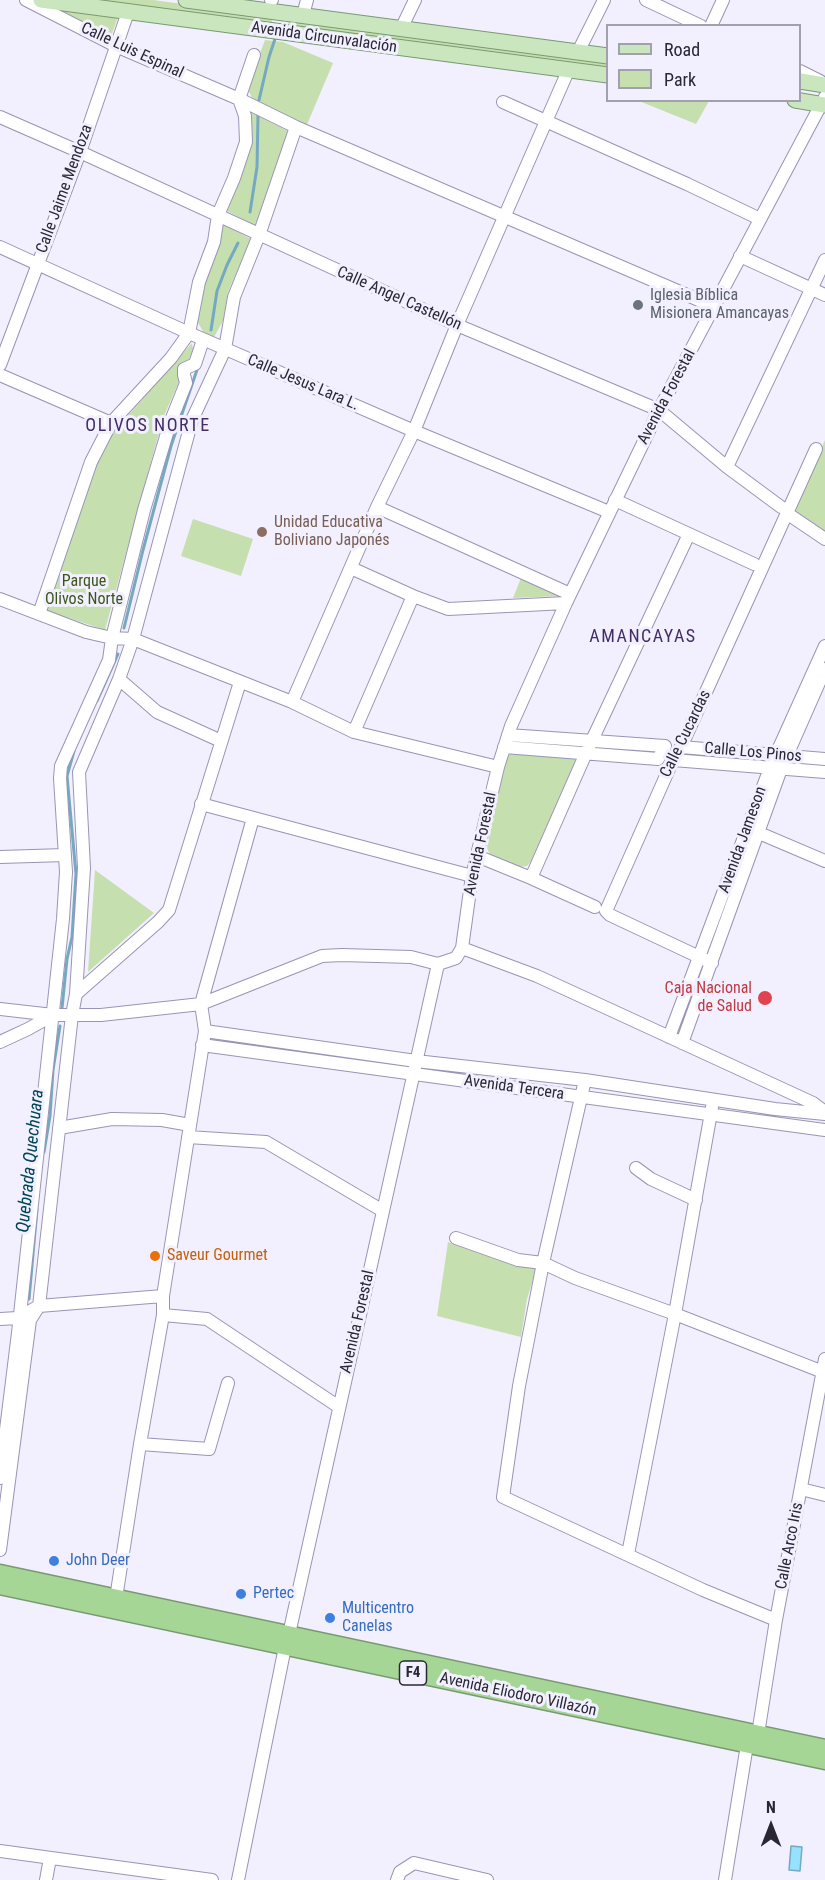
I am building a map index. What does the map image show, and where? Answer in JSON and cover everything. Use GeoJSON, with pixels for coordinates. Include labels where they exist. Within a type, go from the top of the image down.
{"type":"FeatureCollection","features":[{"type":"Feature","properties":{"kind":"highway","name":"Avenida Eliodoro Villazón"},"geometry":{"type":"LineString","coordinates":[[0,1573],[116,1598],[287,1640]]}},
{"type":"Feature","properties":{"kind":"highway","name":"Avenida Eliodoro Villazón"},"geometry":{"type":"LineString","coordinates":[[0,1586],[287,1640],[752,1739],[825,1761]]}},
{"type":"Feature","properties":{"kind":"highway","name":"Avenida Eliodoro Villazón"},"geometry":{"type":"LineString","coordinates":[[752,1739],[825,1748]]}},
{"type":"Feature","properties":{"kind":"main road","name":"Avenida Circunvalación"},"geometry":{"type":"LineString","coordinates":[[41,0],[606,75]]}},
{"type":"Feature","properties":{"kind":"main road","name":"Avenida Circunvalación"},"geometry":{"type":"LineString","coordinates":[[186,0],[283,7],[401,28],[606,56]]}},
{"type":"Feature","properties":{"kind":"main road"},"geometry":{"type":"LineString","coordinates":[[801,81],[825,84]]}},
{"type":"Feature","properties":{"kind":"main road"},"geometry":{"type":"LineString","coordinates":[[801,101],[824,103]]}},
{"type":"Feature","properties":{"kind":"street","name":"Calle Luis Espinal"},"geometry":{"type":"LineString","coordinates":[[26,0],[116,46],[239,99],[296,127],[715,307]]}},
{"type":"Feature","properties":{"kind":"street"},"geometry":{"type":"LineString","coordinates":[[401,28],[415,0]]}},
{"type":"Feature","properties":{"kind":"street"},"geometry":{"type":"LineString","coordinates":[[578,52],[604,0]]}},
{"type":"Feature","properties":{"kind":"street"},"geometry":{"type":"LineString","coordinates":[[646,0],[697,24]]}},
{"type":"Feature","properties":{"kind":"street"},"geometry":{"type":"LineString","coordinates":[[712,24],[723,0]]}},
{"type":"Feature","properties":{"kind":"street","name":"Calle Jaime Mendoza"},"geometry":{"type":"LineString","coordinates":[[0,365],[80,152],[128,12]]}},
{"type":"Feature","properties":{"kind":"street"},"geometry":{"type":"LineString","coordinates":[[39,614],[91,462],[111,423],[171,358],[189,333],[198,282],[214,242],[218,215],[246,142],[245,116],[239,99],[254,55]]}},
{"type":"Feature","properties":{"kind":"street"},"geometry":{"type":"LineString","coordinates":[[292,702],[377,507],[414,431],[457,325],[568,71]]}},
{"type":"Feature","properties":{"kind":"street"},"geometry":{"type":"LineString","coordinates":[[801,72],[825,84]]}},
{"type":"Feature","properties":{"kind":"street"},"geometry":{"type":"LineString","coordinates":[[503,102],[760,219]]}},
{"type":"Feature","properties":{"kind":"street","name":"Avenida Forestal"},"geometry":{"type":"LineString","coordinates":[[462,948],[472,876],[506,741],[568,598],[659,410],[824,103]]}},
{"type":"Feature","properties":{"kind":"street","name":"Calle Angel Castellón"},"geometry":{"type":"LineString","coordinates":[[0,117],[457,325],[659,410],[727,467],[825,539]]}},
{"type":"Feature","properties":{"kind":"street"},"geometry":{"type":"LineString","coordinates":[[0,1550],[30,1320],[39,1306],[76,994],[84,868],[79,772],[119,679],[133,639],[192,420],[225,349],[234,297],[259,235],[296,127]]}},
{"type":"Feature","properties":{"kind":"street","name":"Calle Jesus Lara L."},"geometry":{"type":"LineString","coordinates":[[0,247],[225,349],[609,512]]}},
{"type":"Feature","properties":{"kind":"street"},"geometry":{"type":"LineString","coordinates":[[740,256],[825,295]]}},
{"type":"Feature","properties":{"kind":"street"},"geometry":{"type":"LineString","coordinates":[[727,467],[825,260]]}},
{"type":"Feature","properties":{"kind":"street"},"geometry":{"type":"LineString","coordinates":[[0,1478],[63,919],[65,855],[61,766],[109,660],[112,638],[144,510],[170,423],[186,383],[184,369],[195,364],[203,339]]}},
{"type":"Feature","properties":{"kind":"street"},"geometry":{"type":"LineString","coordinates":[[0,375],[111,423]]}},
{"type":"Feature","properties":{"kind":"street","name":"Calle Cucardas"},"geometry":{"type":"LineString","coordinates":[[712,963],[610,915],[606,911],[673,759],[681,747],[784,510],[816,450]]}},
{"type":"Feature","properties":{"kind":"street"},"geometry":{"type":"LineString","coordinates":[[615,500],[754,564]]}},
{"type":"Feature","properties":{"kind":"street"},"geometry":{"type":"LineString","coordinates":[[377,507],[568,598]]}},
{"type":"Feature","properties":{"kind":"street"},"geometry":{"type":"LineString","coordinates":[[531,878],[586,753],[689,534]]}},
{"type":"Feature","properties":{"kind":"street"},"geometry":{"type":"LineString","coordinates":[[351,568],[448,609],[568,598]]}},
{"type":"Feature","properties":{"kind":"street"},"geometry":{"type":"LineString","coordinates":[[354,732],[413,596]]}},
{"type":"Feature","properties":{"kind":"street"},"geometry":{"type":"LineString","coordinates":[[0,599],[86,632],[112,638],[133,639],[292,702],[354,732],[498,767]]}},
{"type":"Feature","properties":{"kind":"street","name":"Avenida Jameson"},"geometry":{"type":"LineString","coordinates":[[669,1037],[825,646]]}},
{"type":"Feature","properties":{"kind":"street","name":"Avenida Jameson"},"geometry":{"type":"LineString","coordinates":[[781,756],[825,669]]}},
{"type":"Feature","properties":{"kind":"street"},"geometry":{"type":"LineString","coordinates":[[119,679],[157,712],[222,741]]}},
{"type":"Feature","properties":{"kind":"street"},"geometry":{"type":"LineString","coordinates":[[76,994],[159,922],[169,910],[240,682]]}},
{"type":"Feature","properties":{"kind":"street"},"geometry":{"type":"LineString","coordinates":[[506,741],[592,741],[665,746],[658,759],[586,753],[506,741]]}},
{"type":"Feature","properties":{"kind":"street","name":"Calle Los Pinos"},"geometry":{"type":"LineString","coordinates":[[681,747],[825,759]]}},
{"type":"Feature","properties":{"kind":"street","name":"Calle Los Pinos"},"geometry":{"type":"LineString","coordinates":[[673,759],[825,772]]}},
{"type":"Feature","properties":{"kind":"street"},"geometry":{"type":"LineString","coordinates":[[201,804],[472,876]]}},
{"type":"Feature","properties":{"kind":"street"},"geometry":{"type":"LineString","coordinates":[[116,1598],[163,1315],[163,1296],[205,1031],[201,1004],[253,818]]}},
{"type":"Feature","properties":{"kind":"street"},"geometry":{"type":"LineString","coordinates":[[753,831],[825,861]]}},
{"type":"Feature","properties":{"kind":"street","name":"Avenida Jameson"},"geometry":{"type":"LineString","coordinates":[[682,1043],[712,963],[753,831]]}},
{"type":"Feature","properties":{"kind":"street"},"geometry":{"type":"LineString","coordinates":[[0,857],[65,855]]}},
{"type":"Feature","properties":{"kind":"street"},"geometry":{"type":"LineString","coordinates":[[477,856],[595,907]]}},
{"type":"Feature","properties":{"kind":"street"},"geometry":{"type":"LineString","coordinates":[[0,1010],[53,1015],[101,1015],[201,1004],[322,956],[411,957],[438,964],[456,958],[462,948],[537,976],[813,1103],[825,1113]]}},
{"type":"Feature","properties":{"kind":"street","name":"Avenida Forestal"},"geometry":{"type":"LineString","coordinates":[[238,1880],[287,1640],[438,964]]}},
{"type":"Feature","properties":{"kind":"street"},"geometry":{"type":"LineString","coordinates":[[0,1042],[53,1015]]}},
{"type":"Feature","properties":{"kind":"street","name":"Avenida Tercera"},"geometry":{"type":"LineString","coordinates":[[205,1031],[416,1061],[585,1080],[713,1100],[825,1113]]}},
{"type":"Feature","properties":{"kind":"street","name":"Avenida Tercera"},"geometry":{"type":"LineString","coordinates":[[202,1045],[825,1130]]}},
{"type":"Feature","properties":{"kind":"street"},"geometry":{"type":"LineString","coordinates":[[585,1080],[543,1263],[519,1386],[503,1497],[703,1590],[776,1620]]}},
{"type":"Feature","properties":{"kind":"street"},"geometry":{"type":"LineString","coordinates":[[627,1554],[675,1314],[713,1100]]}},
{"type":"Feature","properties":{"kind":"street"},"geometry":{"type":"LineString","coordinates":[[59,1128],[112,1119],[162,1119],[189,1131],[266,1142],[383,1211]]}},
{"type":"Feature","properties":{"kind":"street"},"geometry":{"type":"LineString","coordinates":[[636,1168],[651,1179],[696,1200]]}},
{"type":"Feature","properties":{"kind":"street"},"geometry":{"type":"LineString","coordinates":[[456,1238],[518,1260],[543,1263],[575,1278],[823,1372]]}},
{"type":"Feature","properties":{"kind":"street"},"geometry":{"type":"LineString","coordinates":[[0,1319],[18,1318],[39,1306],[163,1296]]}},
{"type":"Feature","properties":{"kind":"street"},"geometry":{"type":"LineString","coordinates":[[163,1315],[207,1318],[339,1407]]}},
{"type":"Feature","properties":{"kind":"street","name":"Calle Arco Iris"},"geometry":{"type":"LineString","coordinates":[[725,1880],[825,1359]]}},
{"type":"Feature","properties":{"kind":"street"},"geometry":{"type":"LineString","coordinates":[[140,1444],[210,1449],[228,1383]]}},
{"type":"Feature","properties":{"kind":"street"},"geometry":{"type":"LineString","coordinates":[[801,1489],[825,1495]]}},
{"type":"Feature","properties":{"kind":"street"},"geometry":{"type":"LineString","coordinates":[[0,1851],[212,1880]]}},
{"type":"Feature","properties":{"kind":"street"},"geometry":{"type":"LineString","coordinates":[[46,1880],[50,1857]]}},
{"type":"Feature","properties":{"kind":"street"},"geometry":{"type":"LineString","coordinates":[[397,1880],[400,1872],[414,1863],[487,1880]]}},
{"type":"Feature","properties":{"kind":"green space"},"geometry":{"type":"Polygon","coordinates":[[[74,0],[153,0],[274,16],[270,27],[74,0]]]}},
{"type":"Feature","properties":{"kind":"green space"},"geometry":{"type":"Polygon","coordinates":[[[46,6],[118,17],[111,36],[46,6]]]}},
{"type":"Feature","properties":{"kind":"green space"},"geometry":{"type":"Polygon","coordinates":[[[290,19],[606,61],[606,71],[287,28],[290,19]]]}},
{"type":"Feature","properties":{"kind":"green space"},"geometry":{"type":"Polygon","coordinates":[[[265,40],[283,42],[333,63],[306,127],[253,100],[247,87],[265,40]]]}},
{"type":"Feature","properties":{"kind":"green space"},"geometry":{"type":"Polygon","coordinates":[[[641,102],[708,102],[696,124],[641,102]]]}},
{"type":"Feature","properties":{"kind":"green space"},"geometry":{"type":"Polygon","coordinates":[[[248,111],[288,131],[255,226],[227,211],[238,180],[248,111]]]}},
{"type":"Feature","properties":{"kind":"green space"},"geometry":{"type":"Polygon","coordinates":[[[222,224],[251,239],[228,292],[223,321],[214,337],[204,333],[197,321],[202,285],[220,243],[222,224]]]}},
{"type":"Feature","properties":{"kind":"green space","name":"Parque Olivos Norte"},"geometry":{"type":"Polygon","coordinates":[[[192,343],[193,350],[163,418],[105,630],[45,610],[97,460],[111,435],[192,343]]]}},
{"type":"Feature","properties":{"kind":"green space"},"geometry":{"type":"Polygon","coordinates":[[[825,440],[825,533],[794,512],[825,440]]]}},
{"type":"Feature","properties":{"kind":"green space"},"geometry":{"type":"Polygon","coordinates":[[[193,519],[253,539],[241,576],[181,556],[193,519]]]}},
{"type":"Feature","properties":{"kind":"green space"},"geometry":{"type":"Polygon","coordinates":[[[521,578],[559,596],[513,598],[521,578]]]}},
{"type":"Feature","properties":{"kind":"green space"},"geometry":{"type":"Polygon","coordinates":[[[514,751],[571,755],[575,759],[575,765],[531,861],[527,866],[518,867],[490,855],[487,848],[507,757],[514,751]]]}},
{"type":"Feature","properties":{"kind":"green space"},"geometry":{"type":"Polygon","coordinates":[[[95,870],[154,913],[88,972],[95,870]]]}},
{"type":"Feature","properties":{"kind":"green space"},"geometry":{"type":"Polygon","coordinates":[[[448,1242],[513,1265],[537,1266],[527,1299],[521,1337],[437,1316],[448,1242]]]}},
{"type":"Feature","properties":{"kind":"water"},"geometry":{"type":"Polygon","coordinates":[[[791,1846],[802,1847],[800,1871],[789,1870],[791,1846]]]}},
{"type":"Feature","properties":{"kind":"waterway","name":"Quebrada Quechuara"},"geometry":{"type":"LineString","coordinates":[[259,100],[276,36]]}},
{"type":"Feature","properties":{"kind":"waterway","name":"Quebrada Quechuara"},"geometry":{"type":"LineString","coordinates":[[250,212],[257,167],[258,115]]}},
{"type":"Feature","properties":{"kind":"waterway","name":"Quebrada Quechuara"},"geometry":{"type":"LineString","coordinates":[[211,330],[217,291],[238,243]]}},
{"type":"Feature","properties":{"kind":"waterway","name":"Quebrada Quechuara"},"geometry":{"type":"LineString","coordinates":[[124,628],[171,446],[198,367]]}},
{"type":"Feature","properties":{"kind":"waterway","name":"Quebrada Quechuara"},"geometry":{"type":"LineString","coordinates":[[97,701],[118,654]]}},
{"type":"Feature","properties":{"kind":"waterway","name":"Quebrada Quechuara"},"geometry":{"type":"LineString","coordinates":[[62,1008],[67,959],[72,937],[76,874],[67,776],[74,751]]}},
{"type":"Feature","properties":{"kind":"waterway","name":"Quebrada Quechuara"},"geometry":{"type":"LineString","coordinates":[[44,1152],[60,1026]]}},
{"type":"Feature","properties":{"kind":"waterway","name":"Quebrada Quechuara"},"geometry":{"type":"LineString","coordinates":[[29,1299],[37,1209]]}},
{"type":"Feature","properties":{"kind":"place","name":"Iglesia Bíblica Misionera Amancayas"},"geometry":{"type":"Point","coordinates":[638,305]}},
{"type":"Feature","properties":{"kind":"place","name":"Unidad Educativa Boliviano Japonés"},"geometry":{"type":"Point","coordinates":[262,532]}},
{"type":"Feature","properties":{"kind":"place","name":"Caja Nacional de Salud"},"geometry":{"type":"Point","coordinates":[765,998]}},
{"type":"Feature","properties":{"kind":"place","name":"Saveur Gourmet"},"geometry":{"type":"Point","coordinates":[155,1256]}},
{"type":"Feature","properties":{"kind":"place","name":"John Deer"},"geometry":{"type":"Point","coordinates":[54,1561]}},
{"type":"Feature","properties":{"kind":"place","name":"Pertec"},"geometry":{"type":"Point","coordinates":[241,1594]}},
{"type":"Feature","properties":{"kind":"place","name":"Multicentro Canelas"},"geometry":{"type":"Point","coordinates":[330,1618]}},
{"type":"Feature","properties":{"kind":"district","name":"OLIVOS NORTE"},"geometry":{"type":"Point","coordinates":[148,426]}},
{"type":"Feature","properties":{"kind":"district","name":"AMANCAYAS"},"geometry":{"type":"Point","coordinates":[643,637]}}]}
